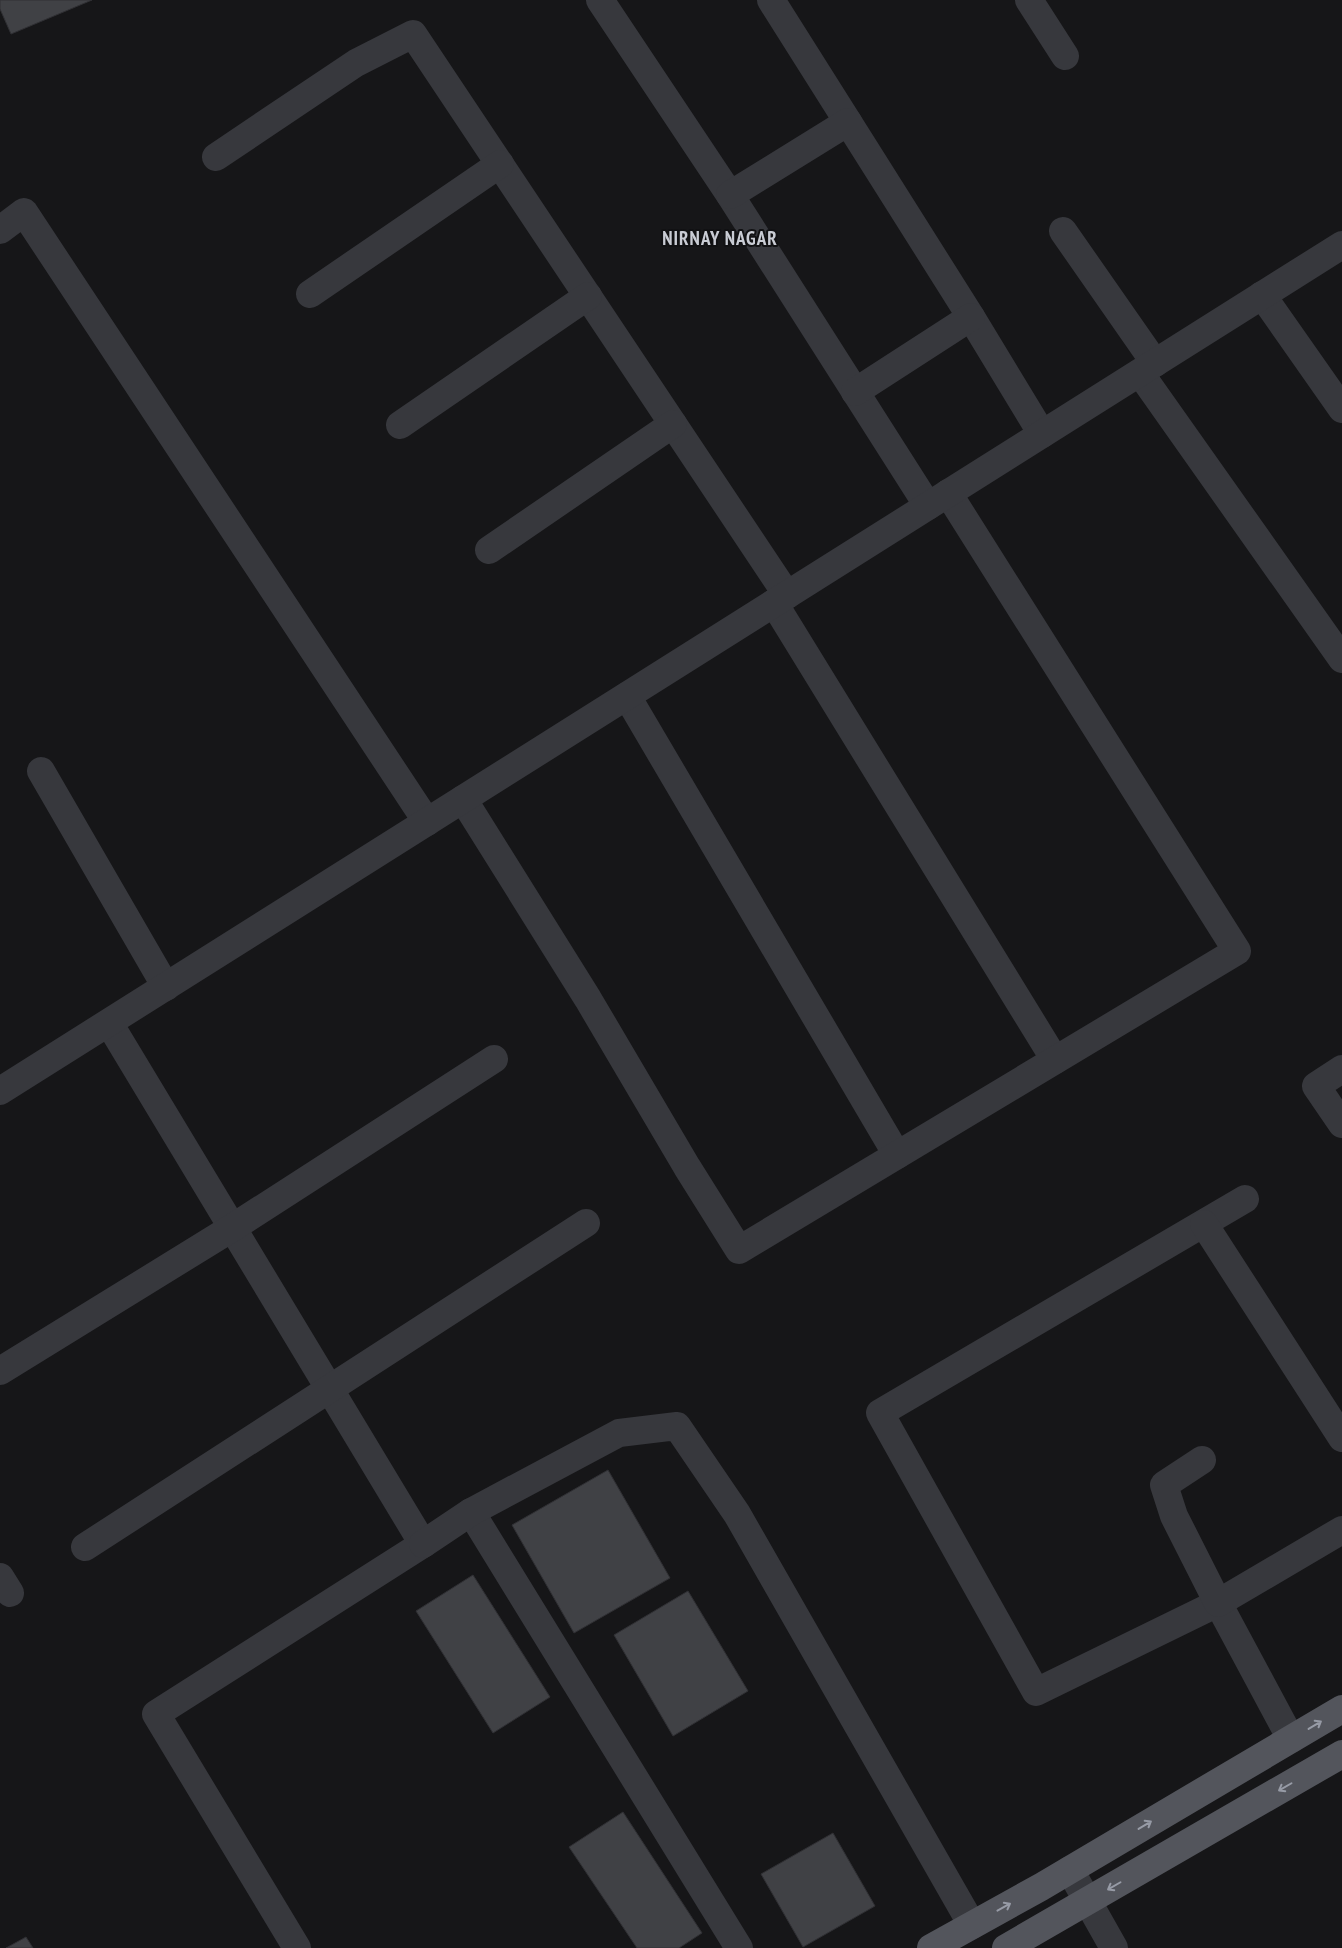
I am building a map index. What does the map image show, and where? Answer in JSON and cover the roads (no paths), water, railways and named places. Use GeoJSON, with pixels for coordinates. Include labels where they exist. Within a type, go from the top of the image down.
{"type":"FeatureCollection","features":[{"type":"Feature","properties":{"kind":"main road"},"geometry":{"type":"LineString","coordinates":[[931,1948],[1070,1870],[1342,1709]]}},
{"type":"Feature","properties":{"kind":"main road"},"geometry":{"type":"LineString","coordinates":[[1006,1948],[1342,1754]]}},
{"type":"Feature","properties":{"kind":"street"},"geometry":{"type":"LineString","coordinates":[[462,799],[588,999],[687,1167],[739,1250],[1237,951],[938,500],[855,392],[730,195],[600,0]]}},
{"type":"Feature","properties":{"kind":"street"},"geometry":{"type":"LineString","coordinates":[[771,0],[971,317],[1042,434]]}},
{"type":"Feature","properties":{"kind":"street"},"geometry":{"type":"LineString","coordinates":[[1030,0],[1065,56]]}},
{"type":"Feature","properties":{"kind":"street"},"geometry":{"type":"LineString","coordinates":[[216,157],[356,63],[413,34],[673,424],[781,599],[1055,1060]]}},
{"type":"Feature","properties":{"kind":"street"},"geometry":{"type":"LineString","coordinates":[[730,195],[848,122]]}},
{"type":"Feature","properties":{"kind":"street"},"geometry":{"type":"LineString","coordinates":[[310,294],[500,164]]}},
{"type":"Feature","properties":{"kind":"street"},"geometry":{"type":"LineString","coordinates":[[0,230],[24,212],[427,822]]}},
{"type":"Feature","properties":{"kind":"street"},"geometry":{"type":"LineString","coordinates":[[1063,231],[1148,368],[1342,659]]}},
{"type":"Feature","properties":{"kind":"street"},"geometry":{"type":"LineString","coordinates":[[0,1091],[1342,245]]}},
{"type":"Feature","properties":{"kind":"street"},"geometry":{"type":"LineString","coordinates":[[1262,295],[1342,409]]}},
{"type":"Feature","properties":{"kind":"street"},"geometry":{"type":"LineString","coordinates":[[400,425],[588,296]]}},
{"type":"Feature","properties":{"kind":"street"},"geometry":{"type":"LineString","coordinates":[[855,392],[971,317]]}},
{"type":"Feature","properties":{"kind":"street"},"geometry":{"type":"LineString","coordinates":[[488,550],[673,424]]}},
{"type":"Feature","properties":{"kind":"street"},"geometry":{"type":"LineString","coordinates":[[627,696],[897,1155]]}},
{"type":"Feature","properties":{"kind":"street"},"geometry":{"type":"LineString","coordinates":[[40,771],[166,987]]}},
{"type":"Feature","properties":{"kind":"street"},"geometry":{"type":"LineString","coordinates":[[109,1023],[423,1544]]}},
{"type":"Feature","properties":{"kind":"street"},"geometry":{"type":"LineString","coordinates":[[0,1371],[232,1228],[494,1059]]}},
{"type":"Feature","properties":{"kind":"street"},"geometry":{"type":"LineString","coordinates":[[1342,1069],[1316,1086],[1342,1124]]}},
{"type":"Feature","properties":{"kind":"street"},"geometry":{"type":"LineString","coordinates":[[1245,1199],[880,1413],[1036,1692],[1218,1603],[1342,1530]]}},
{"type":"Feature","properties":{"kind":"street"},"geometry":{"type":"LineString","coordinates":[[85,1547],[586,1223]]}},
{"type":"Feature","properties":{"kind":"street"},"geometry":{"type":"LineString","coordinates":[[1204,1224],[1342,1438]]}},
{"type":"Feature","properties":{"kind":"street"},"geometry":{"type":"LineString","coordinates":[[297,1948],[156,1714],[470,1512],[619,1433],[677,1426],[738,1514],[972,1925]]}},
{"type":"Feature","properties":{"kind":"street"},"geometry":{"type":"LineString","coordinates":[[1202,1460],[1164,1485],[1174,1516],[1291,1739]]}},
{"type":"Feature","properties":{"kind":"street"},"geometry":{"type":"LineString","coordinates":[[470,1512],[739,1948]]}},
{"type":"Feature","properties":{"kind":"street"},"geometry":{"type":"LineString","coordinates":[[1070,1870],[1114,1948]]}},
{"type":"Feature","properties":{"kind":"district","name":"NIRNAY NAGAR"},"geometry":{"type":"Point","coordinates":[720,238]}}]}
